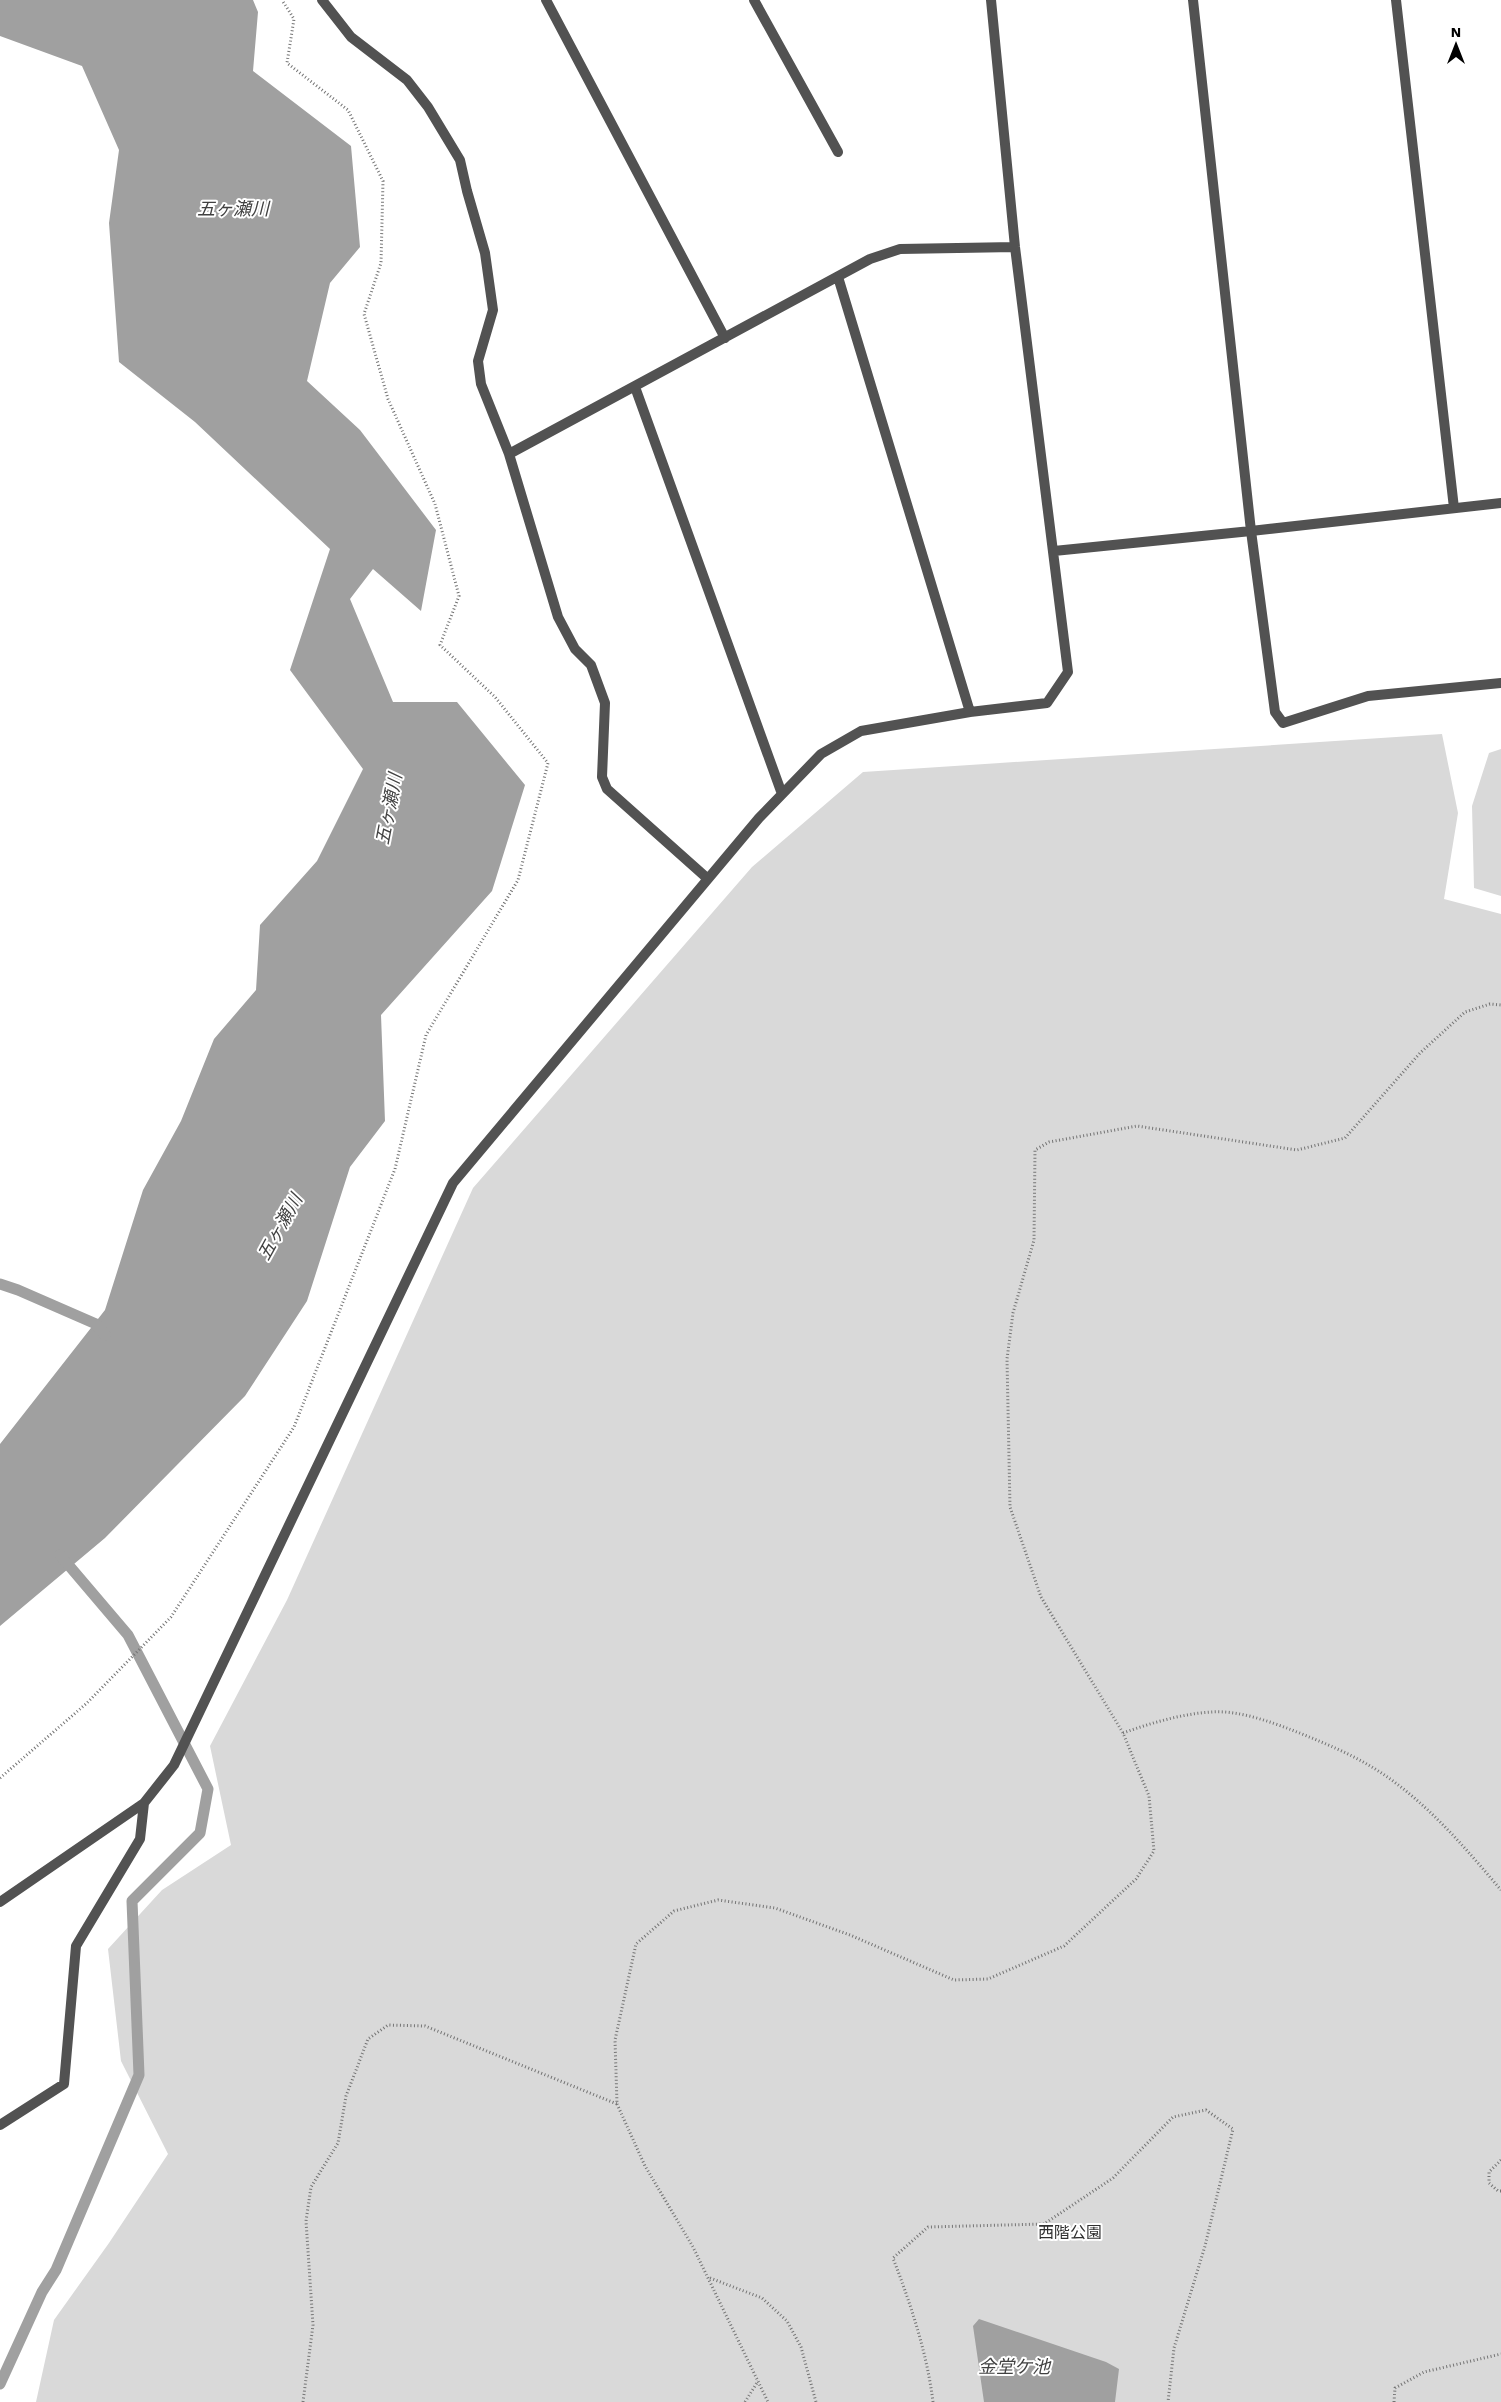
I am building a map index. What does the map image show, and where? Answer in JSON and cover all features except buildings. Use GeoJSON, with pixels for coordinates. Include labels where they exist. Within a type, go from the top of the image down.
{"type":"FeatureCollection","features":[{"type":"Feature","properties":{"kind":"street"},"geometry":{"type":"LineString","coordinates":[[322,0],[351,37],[407,80],[428,107],[460,160],[485,252],[494,310],[478,361],[481,384],[509,454],[558,617],[575,649],[591,665],[605,703],[602,777],[607,789],[708,879]]}},
{"type":"Feature","properties":{"kind":"street"},"geometry":{"type":"LineString","coordinates":[[546,0],[725,338]]}},
{"type":"Feature","properties":{"kind":"street"},"geometry":{"type":"LineString","coordinates":[[754,0],[838,152]]}},
{"type":"Feature","properties":{"kind":"street"},"geometry":{"type":"LineString","coordinates":[[0,1902],[144,1803],[174,1765],[453,1183],[708,879],[782,794],[821,754],[861,731],[970,712],[1047,703],[1068,672],[1015,247],[991,0]]}},
{"type":"Feature","properties":{"kind":"street"},"geometry":{"type":"LineString","coordinates":[[1193,0],[1251,531],[1275,712],[1283,723],[1368,696],[1501,683]]}},
{"type":"Feature","properties":{"kind":"street"},"geometry":{"type":"LineString","coordinates":[[1396,0],[1454,508]]}},
{"type":"Feature","properties":{"kind":"street"},"geometry":{"type":"LineString","coordinates":[[509,454],[870,259],[900,249],[1015,247]]}},
{"type":"Feature","properties":{"kind":"street"},"geometry":{"type":"LineString","coordinates":[[838,277],[970,712]]}},
{"type":"Feature","properties":{"kind":"street"},"geometry":{"type":"LineString","coordinates":[[635,386],[782,794]]}},
{"type":"Feature","properties":{"kind":"street"},"geometry":{"type":"LineString","coordinates":[[1054,551],[1501,503]]}},
{"type":"Feature","properties":{"kind":"street"},"geometry":{"type":"LineString","coordinates":[[0,2125],[64,2084],[76,1946],[140,1839],[144,1803]]}},
{"type":"Feature","properties":{"kind":"path"},"geometry":{"type":"LineString","coordinates":[[0,1778],[87,1703],[171,1617],[294,1427],[395,1169],[426,1035],[518,880],[548,763],[495,697],[440,646],[459,596],[435,504],[388,399],[364,314],[381,263],[383,181],[348,110],[287,64],[294,19],[282,0]]}},
{"type":"Feature","properties":{"kind":"path"},"geometry":{"type":"LineString","coordinates":[[768,2402],[709,2278],[645,2166],[617,2104],[614,2040],[636,1944],[674,1911],[718,1900],[775,1908],[850,1935],[954,1980],[988,1980],[1064,1946],[1136,1879],[1154,1851],[1149,1796],[1123,1733],[1041,1597],[1010,1507],[1007,1359],[1013,1313],[1034,1240],[1035,1150],[1049,1142],[1137,1126],[1297,1150],[1345,1138],[1420,1052],[1464,1012],[1490,1004],[1501,1005]]}},
{"type":"Feature","properties":{"kind":"path"},"geometry":{"type":"LineString","coordinates":[[1123,1733],[1151,1722],[1213,1712],[1248,1716],[1329,1745],[1366,1764],[1417,1801],[1476,1860],[1501,1890]]}},
{"type":"Feature","properties":{"kind":"path"},"geometry":{"type":"LineString","coordinates":[[303,2402],[313,2325],[306,2221],[310,2186],[338,2143],[346,2096],[368,2039],[388,2025],[425,2026],[617,2104]]}},
{"type":"Feature","properties":{"kind":"path"},"geometry":{"type":"LineString","coordinates":[[933,2402],[929,2368],[904,2286],[893,2258],[928,2227],[1044,2224],[1113,2178],[1173,2117],[1206,2110],[1233,2130],[1204,2246],[1174,2348],[1168,2402]]}},
{"type":"Feature","properties":{"kind":"path"},"geometry":{"type":"LineString","coordinates":[[1501,2160],[1489,2172],[1489,2183],[1498,2191],[1501,2191]]}},
{"type":"Feature","properties":{"kind":"path"},"geometry":{"type":"LineString","coordinates":[[709,2278],[762,2298],[787,2321],[801,2348],[816,2402]]}},
{"type":"Feature","properties":{"kind":"path"},"geometry":{"type":"LineString","coordinates":[[1394,2402],[1395,2388],[1424,2372],[1501,2354]]}},
{"type":"Feature","properties":{"kind":"path"},"geometry":{"type":"LineString","coordinates":[[745,2402],[758,2381]]}},
{"type":"Feature","properties":{"kind":"green space","name":"西階公園"},"geometry":{"type":"Polygon","coordinates":[[[1442,734],[1458,813],[1444,899],[1501,914],[1501,2402],[36,2402],[54,2320],[109,2243],[168,2154],[121,2061],[108,1949],[162,1890],[231,1845],[210,1746],[287,1600],[473,1188],[752,867],[863,772],[1442,734]]]}},
{"type":"Feature","properties":{"kind":"green space"},"geometry":{"type":"Polygon","coordinates":[[[1501,749],[1501,896],[1474,888],[1472,806],[1489,753],[1501,749]]]}},
{"type":"Feature","properties":{"kind":"water","name":"五ヶ瀬川"},"geometry":{"type":"Polygon","coordinates":[[[0,0],[253,0],[258,12],[253,71],[351,146],[360,247],[330,283],[307,381],[360,430],[436,530],[421,611],[373,569],[350,599],[393,702],[457,702],[525,785],[492,891],[381,1015],[385,1121],[350,1167],[307,1301],[245,1396],[105,1538],[0,1626],[0,1444],[105,1310],[143,1190],[181,1121],[214,1039],[256,990],[260,925],[317,861],[363,769],[290,670],[330,549],[195,422],[119,362],[109,223],[119,150],[82,66],[0,36],[0,0]]]}},
{"type":"Feature","properties":{"kind":"water","name":"金堂ケ池"},"geometry":{"type":"Polygon","coordinates":[[[979,2319],[1106,2362],[1119,2369],[1115,2402],[984,2402],[973,2326],[979,2319]]]}},
{"type":"Feature","properties":{"kind":"waterway"},"geometry":{"type":"LineString","coordinates":[[0,1284],[96,1324],[105,1335]]}},
{"type":"Feature","properties":{"kind":"waterway"},"geometry":{"type":"LineString","coordinates":[[0,2384],[42,2292],[56,2270],[139,2075],[132,1901],[200,1833],[208,1789],[128,1635],[60,1555]]}}]}
